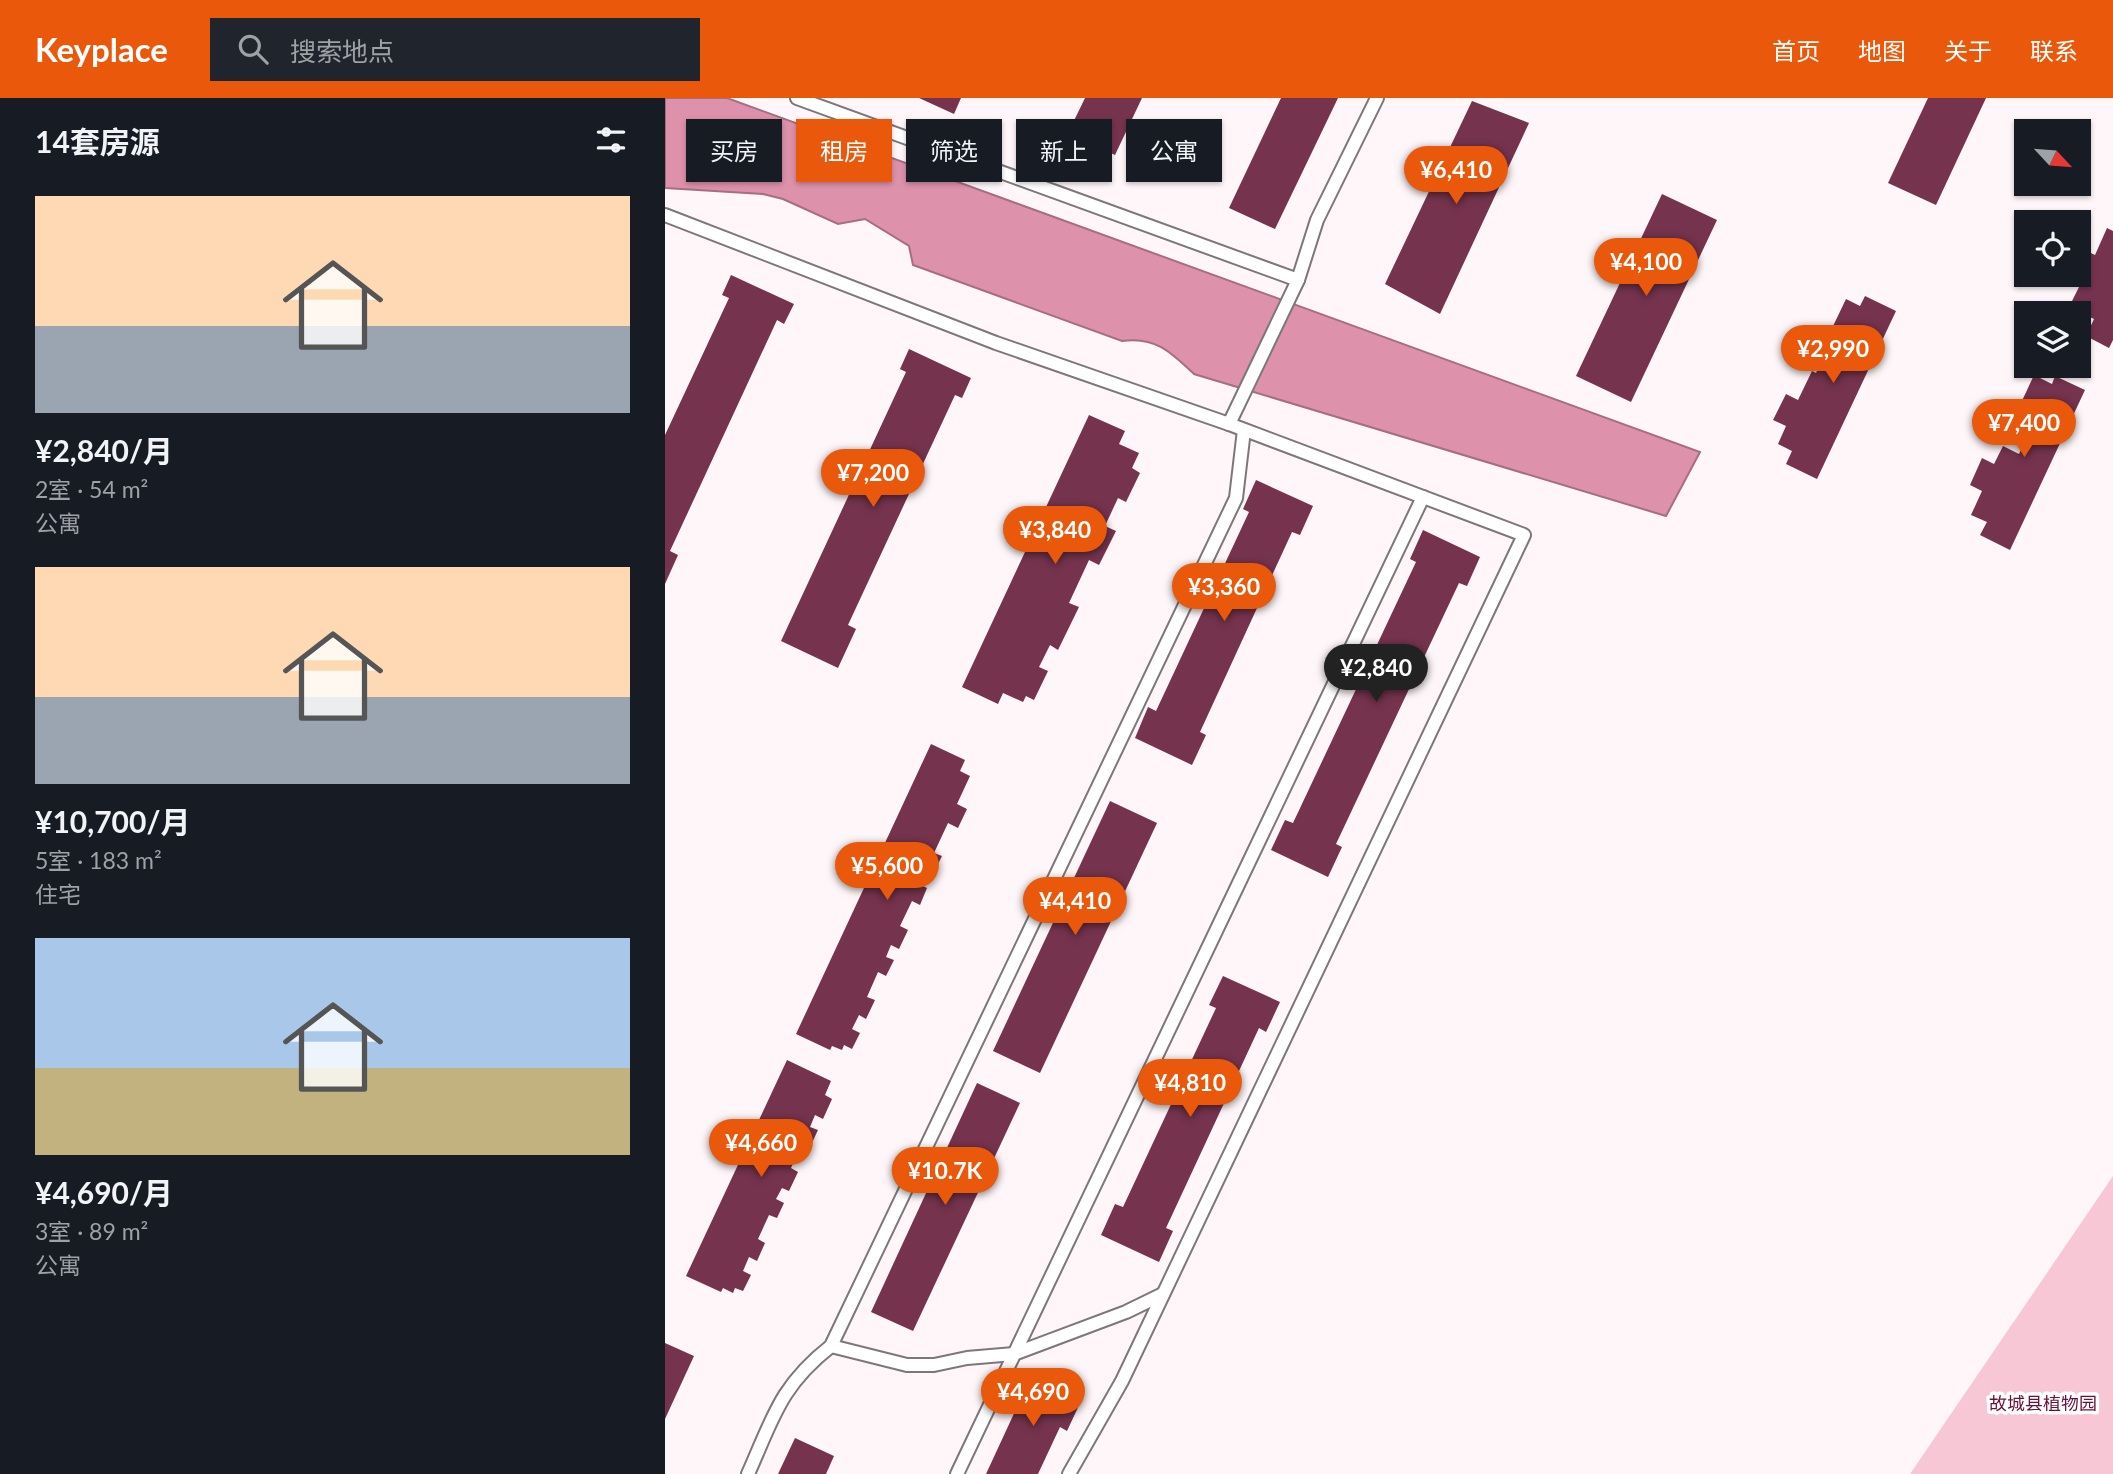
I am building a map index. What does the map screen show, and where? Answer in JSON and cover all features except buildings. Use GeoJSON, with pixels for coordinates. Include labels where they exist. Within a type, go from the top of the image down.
{"type":"FeatureCollection","features":[{"type":"Feature","properties":{"kind":"lane"},"geometry":{"type":"LineString","coordinates":[[797,98],[1298,280]]}},
{"type":"Feature","properties":{"kind":"lane"},"geometry":{"type":"LineString","coordinates":[[1229,424],[1298,280],[1317,220],[1377,98]]}},
{"type":"Feature","properties":{"kind":"lane"},"geometry":{"type":"LineString","coordinates":[[665,215],[996,343],[1229,424],[1524,535],[1122,1381],[1069,1474]]}},
{"type":"Feature","properties":{"kind":"lane"},"geometry":{"type":"LineString","coordinates":[[748,1474],[785,1391],[804,1367],[831,1346],[1236,498],[1244,430]]}},
{"type":"Feature","properties":{"kind":"lane"},"geometry":{"type":"LineString","coordinates":[[957,1474],[1423,497]]}},
{"type":"Feature","properties":{"kind":"lane"},"geometry":{"type":"LineString","coordinates":[[831,1346],[907,1365],[934,1365],[967,1358],[1014,1354],[1126,1312],[1163,1294]]}},
{"type":"Feature","properties":{"kind":"green space","name":"故城县植物园"},"geometry":{"type":"Polygon","coordinates":[[[2113,1176],[2113,1474],[1910,1474],[2113,1176]]]}},
{"type":"Feature","properties":{"kind":"shaded area"},"geometry":{"type":"Polygon","coordinates":[[[665,98],[727,98],[796,123],[796,182],[892,182],[892,158],[906,163],[906,182],[958,182],[1700,452],[1666,516],[1194,374],[1170,353],[1153,343],[1122,341],[913,265],[909,246],[865,219],[838,224],[783,199],[763,194],[665,188],[665,98]]]}}]}
